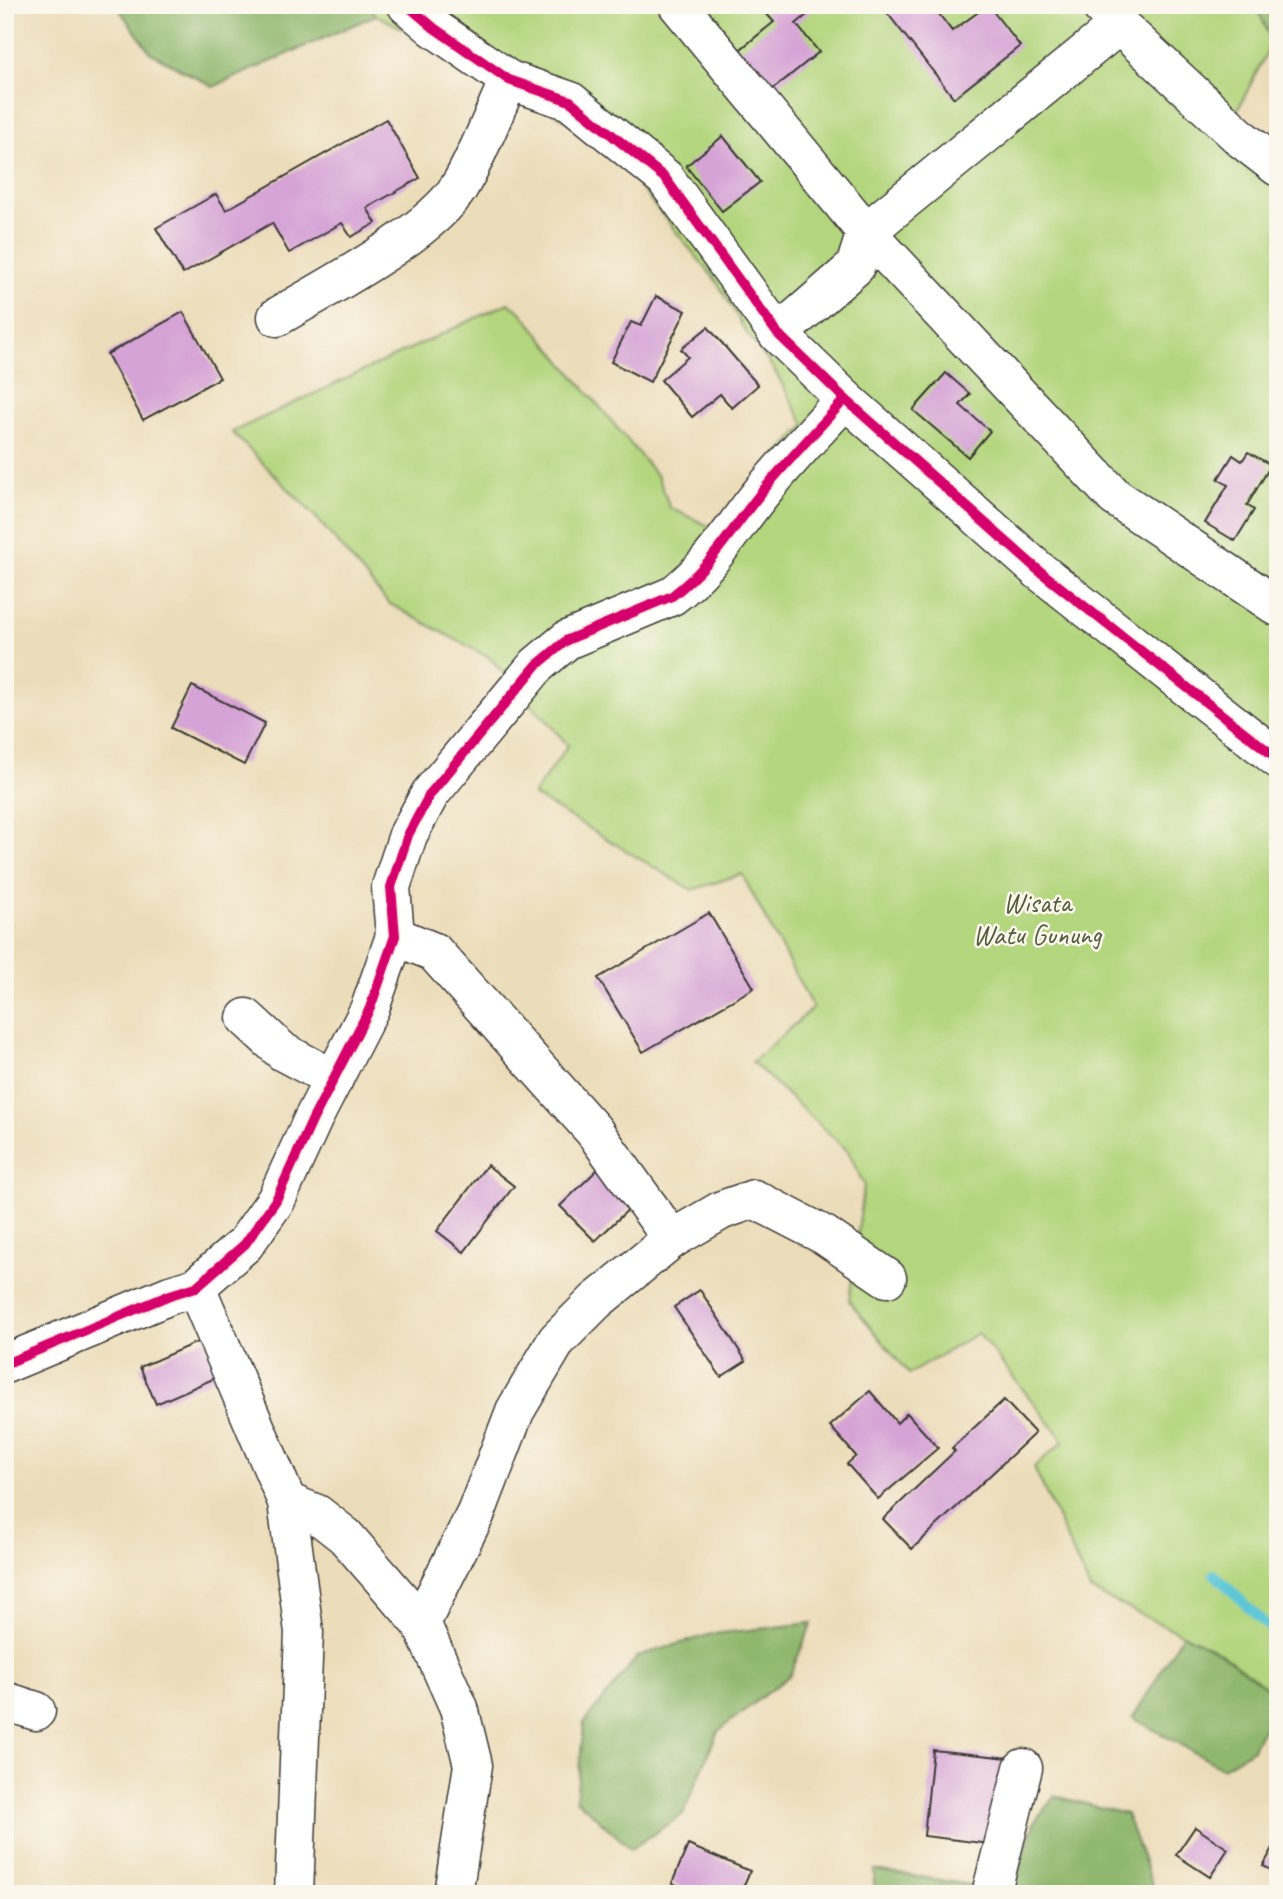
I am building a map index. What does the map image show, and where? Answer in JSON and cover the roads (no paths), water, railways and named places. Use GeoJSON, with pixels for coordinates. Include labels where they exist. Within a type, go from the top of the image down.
{"type":"FeatureCollection","features":[{"type":"Feature","properties":{"kind":"street"},"geometry":{"type":"LineString","coordinates":[[407,5],[434,28],[509,80],[570,101],[665,178],[778,334],[845,399],[1037,569],[1278,759]]}},
{"type":"Feature","properties":{"kind":"street"},"geometry":{"type":"LineString","coordinates":[[678,5],[866,232],[1115,497],[1278,607]]}},
{"type":"Feature","properties":{"kind":"street"},"geometry":{"type":"LineString","coordinates":[[778,334],[855,267],[866,232],[1110,15],[1242,140],[1278,167]]}},
{"type":"Feature","properties":{"kind":"street"},"geometry":{"type":"LineString","coordinates":[[278,317],[394,246],[438,212],[459,188],[509,80]]}},
{"type":"Feature","properties":{"kind":"street"},"geometry":{"type":"LineString","coordinates":[[5,1364],[170,1295],[196,1287],[245,1244],[276,1200],[313,1119],[370,1008],[395,936],[391,887],[408,835],[430,794],[537,665],[567,640],[673,597],[711,562],[765,488],[845,399]]}},
{"type":"Feature","properties":{"kind":"street"},"geometry":{"type":"LineString","coordinates":[[395,936],[434,952],[594,1131],[672,1239]]}},
{"type":"Feature","properties":{"kind":"street"},"geometry":{"type":"LineString","coordinates":[[246,1018],[283,1052],[334,1079]]}},
{"type":"Feature","properties":{"kind":"street"},"geometry":{"type":"LineString","coordinates":[[421,1623],[476,1513],[515,1411],[558,1340],[596,1301],[672,1239],[722,1210],[754,1199],[824,1235],[887,1279]]}},
{"type":"Feature","properties":{"kind":"street"},"geometry":{"type":"LineString","coordinates":[[196,1287],[287,1502],[304,1632],[294,1894]]}},
{"type":"Feature","properties":{"kind":"street"},"geometry":{"type":"LineString","coordinates":[[287,1502],[317,1514],[345,1536],[421,1623],[459,1709],[472,1765],[453,1894]]}},
{"type":"Feature","properties":{"kind":"street"},"geometry":{"type":"LineString","coordinates":[[991,1894],[1023,1768]]}},
{"type":"Feature","properties":{"kind":"waterway"},"geometry":{"type":"LineString","coordinates":[[1214,1574],[1278,1636]]}},
{"type":"Feature","properties":{"kind":"park label","name":"Wisata Watu Gunung"},"geometry":{"type":"Point","coordinates":[1037,918]}}]}
